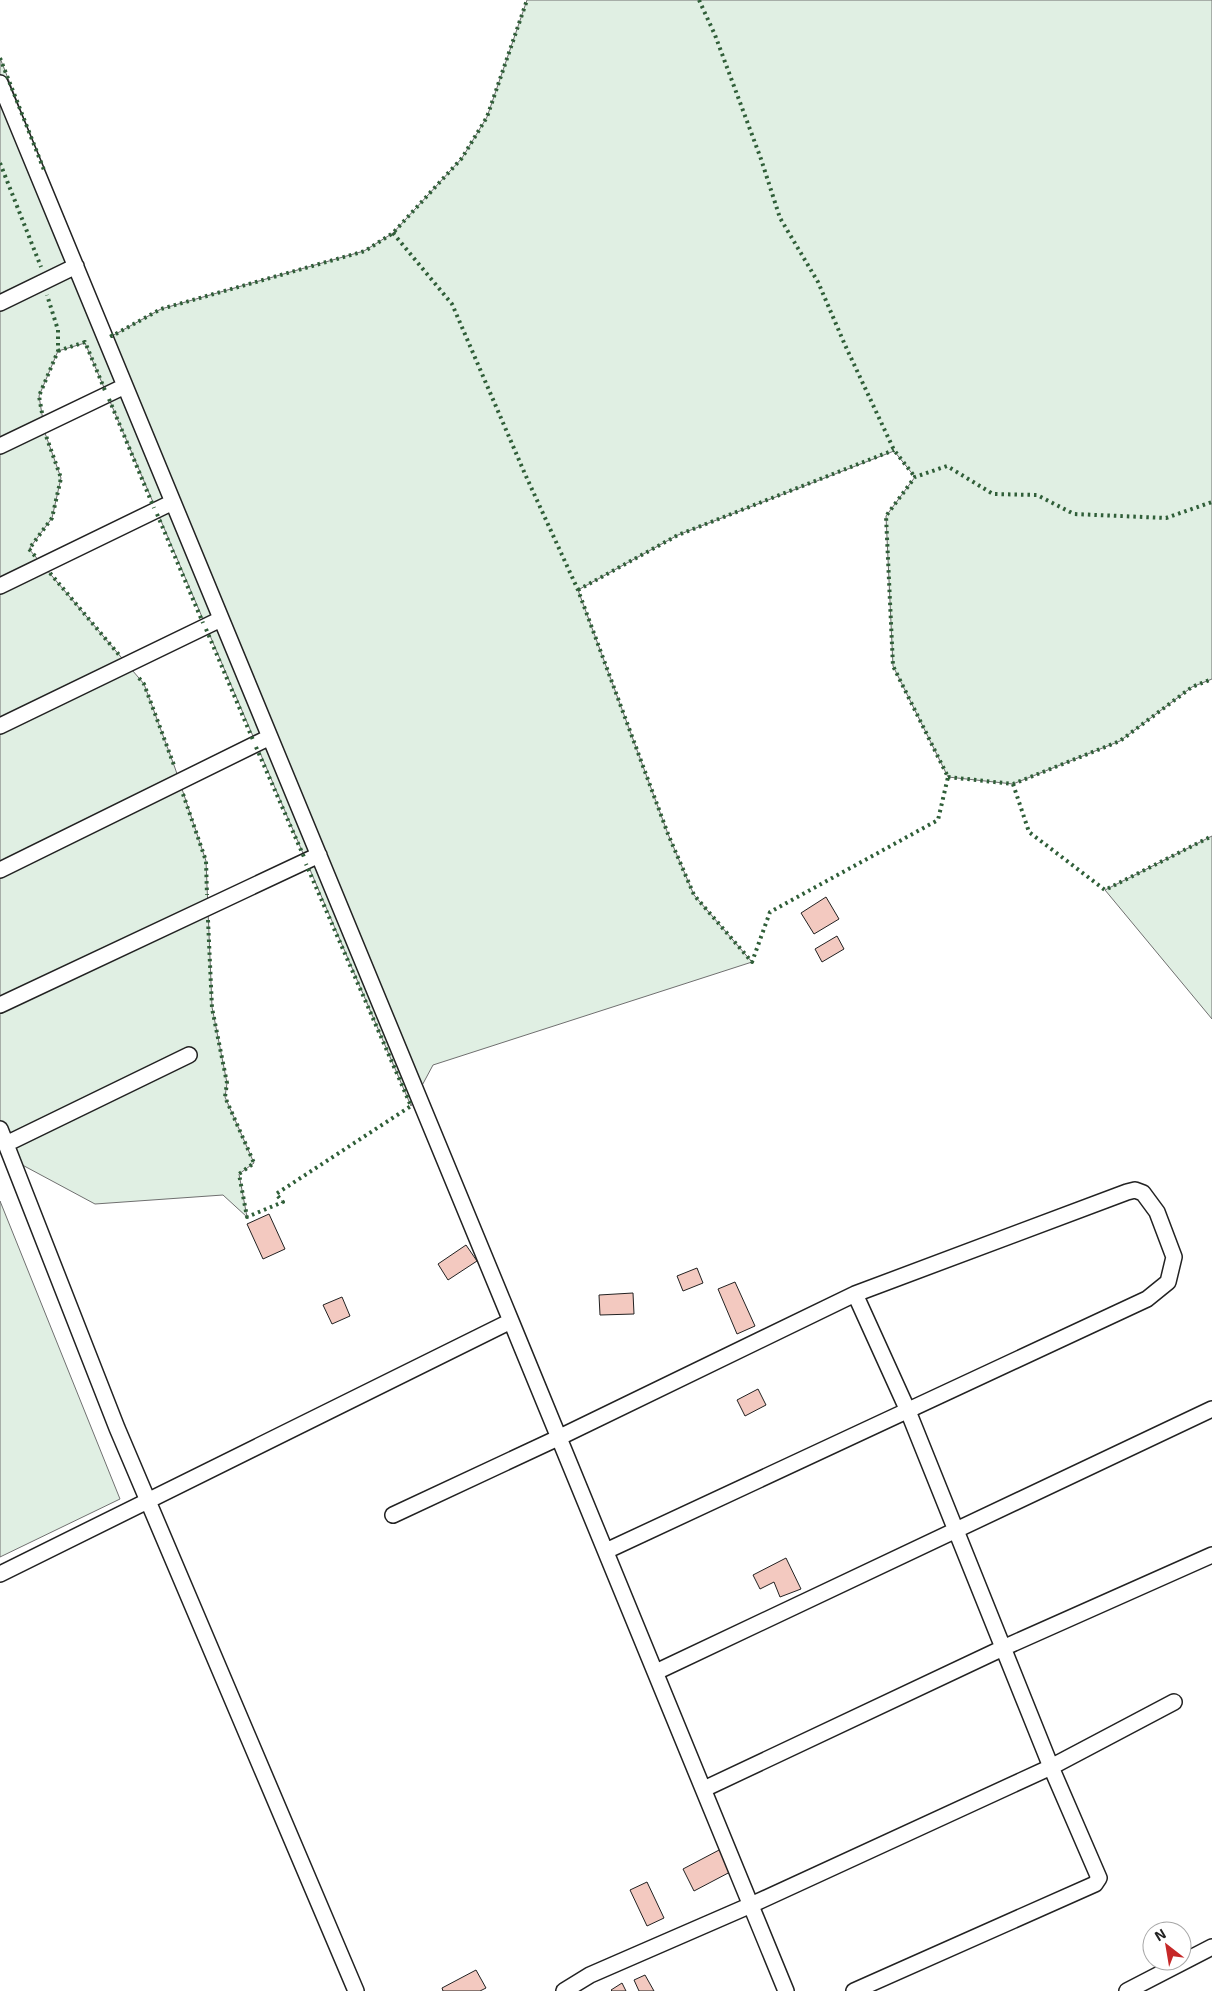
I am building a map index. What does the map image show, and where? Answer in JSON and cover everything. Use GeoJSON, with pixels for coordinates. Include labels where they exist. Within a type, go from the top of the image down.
{"type":"FeatureCollection","features":[{"type":"Feature","properties":{"kind":"street"},"geometry":{"type":"LineString","coordinates":[[0,83],[560,1437],[786,1991]]}},
{"type":"Feature","properties":{"kind":"street"},"geometry":{"type":"LineString","coordinates":[[0,303],[76,266]]}},
{"type":"Feature","properties":{"kind":"street"},"geometry":{"type":"LineString","coordinates":[[0,446],[125,386]]}},
{"type":"Feature","properties":{"kind":"street"},"geometry":{"type":"LineString","coordinates":[[0,586],[173,502]]}},
{"type":"Feature","properties":{"kind":"street"},"geometry":{"type":"LineString","coordinates":[[0,726],[222,619]]}},
{"type":"Feature","properties":{"kind":"street"},"geometry":{"type":"LineString","coordinates":[[0,870],[270,737]]}},
{"type":"Feature","properties":{"kind":"street"},"geometry":{"type":"LineString","coordinates":[[0,1005],[319,855]]}},
{"type":"Feature","properties":{"kind":"street"},"geometry":{"type":"LineString","coordinates":[[6,1144],[189,1055]]}},
{"type":"Feature","properties":{"kind":"street"},"geometry":{"type":"LineString","coordinates":[[0,1129],[117,1428],[356,1991]]}},
{"type":"Feature","properties":{"kind":"street"},"geometry":{"type":"LineString","coordinates":[[393,1515],[560,1437],[855,1294],[1127,1192],[1135,1190],[1143,1193],[1157,1212],[1174,1257],[1168,1282],[1147,1299],[606,1551]]}},
{"type":"Feature","properties":{"kind":"street"},"geometry":{"type":"LineString","coordinates":[[854,1991],[1097,1882],[1099,1878],[1051,1767],[908,1411],[855,1294]]}},
{"type":"Feature","properties":{"kind":"street"},"geometry":{"type":"LineString","coordinates":[[0,1574],[512,1321]]}},
{"type":"Feature","properties":{"kind":"street"},"geometry":{"type":"LineString","coordinates":[[656,1672],[1212,1409]]}},
{"type":"Feature","properties":{"kind":"street"},"geometry":{"type":"LineString","coordinates":[[704,1789],[1003,1648],[1212,1555]]}},
{"type":"Feature","properties":{"kind":"street"},"geometry":{"type":"LineString","coordinates":[[564,1991],[590,1975],[751,1905],[1051,1767],[1174,1702]]}},
{"type":"Feature","properties":{"kind":"street"},"geometry":{"type":"LineString","coordinates":[[1127,1991],[1212,1947]]}},
{"type":"Feature","properties":{"kind":"green space"},"geometry":{"type":"Polygon","coordinates":[[[527,0],[1212,0],[1212,679],[1192,687],[1120,741],[1013,784],[948,777],[893,666],[886,516],[915,477],[894,451],[678,535],[578,590],[668,834],[694,895],[752,962],[433,1065],[411,1106],[85,343],[58,351],[39,396],[45,433],[61,478],[52,518],[29,549],[144,684],[175,768],[206,861],[212,1007],[227,1083],[225,1097],[254,1163],[239,1174],[247,1217],[223,1195],[95,1204],[0,1153],[0,58],[98,307],[112,336],[161,309],[364,251],[393,233],[462,158],[487,117],[527,0]]]}},
{"type":"Feature","properties":{"kind":"green space"},"geometry":{"type":"Polygon","coordinates":[[[1212,836],[1212,1019],[1105,890],[1212,836]]]}},
{"type":"Feature","properties":{"kind":"green space"},"geometry":{"type":"Polygon","coordinates":[[[0,1201],[120,1499],[0,1557],[0,1201]]]}},
{"type":"Feature","properties":{"kind":"building"},"geometry":{"type":"Polygon","coordinates":[[[826,897],[839,919],[814,934],[801,913],[826,897]]]}},
{"type":"Feature","properties":{"kind":"building"},"geometry":{"type":"Polygon","coordinates":[[[837,936],[844,949],[822,962],[815,949],[837,936]]]}},
{"type":"Feature","properties":{"kind":"building"},"geometry":{"type":"Polygon","coordinates":[[[269,1214],[285,1249],[263,1259],[247,1224],[269,1214]]]}},
{"type":"Feature","properties":{"kind":"building"},"geometry":{"type":"Polygon","coordinates":[[[466,1245],[477,1261],[448,1280],[438,1264],[466,1245]]]}},
{"type":"Feature","properties":{"kind":"building"},"geometry":{"type":"Polygon","coordinates":[[[697,1268],[703,1283],[683,1291],[677,1276],[697,1268]]]}},
{"type":"Feature","properties":{"kind":"building"},"geometry":{"type":"Polygon","coordinates":[[[735,1282],[755,1326],[737,1334],[718,1289],[735,1282]]]}},
{"type":"Feature","properties":{"kind":"building"},"geometry":{"type":"Polygon","coordinates":[[[633,1293],[634,1314],[600,1315],[599,1295],[633,1293]]]}},
{"type":"Feature","properties":{"kind":"building"},"geometry":{"type":"Polygon","coordinates":[[[342,1297],[350,1316],[332,1324],[323,1305],[342,1297]]]}},
{"type":"Feature","properties":{"kind":"building"},"geometry":{"type":"Polygon","coordinates":[[[758,1389],[766,1405],[745,1416],[737,1400],[758,1389]]]}},
{"type":"Feature","properties":{"kind":"building"},"geometry":{"type":"Polygon","coordinates":[[[786,1558],[801,1589],[780,1597],[774,1582],[760,1589],[753,1575],[786,1558]]]}},
{"type":"Feature","properties":{"kind":"building"},"geometry":{"type":"Polygon","coordinates":[[[721,1849],[732,1871],[694,1891],[683,1869],[721,1849]]]}},
{"type":"Feature","properties":{"kind":"building"},"geometry":{"type":"Polygon","coordinates":[[[647,1882],[664,1918],[647,1926],[630,1890],[647,1882]]]}},
{"type":"Feature","properties":{"kind":"building"},"geometry":{"type":"Polygon","coordinates":[[[476,1970],[486,1988],[480,1991],[443,1991],[442,1988],[476,1970]]]}},
{"type":"Feature","properties":{"kind":"building"},"geometry":{"type":"Polygon","coordinates":[[[645,1975],[654,1991],[639,1991],[634,1980],[645,1975]]]}},
{"type":"Feature","properties":{"kind":"building"},"geometry":{"type":"Polygon","coordinates":[[[622,1983],[626,1991],[611,1990],[622,1983]]]}},
{"type":"Feature","properties":{"kind":"hedge"},"geometry":{"type":"LineString","coordinates":[[111,334],[112,336],[161,309],[365,251],[393,233],[462,158],[487,117],[527,0]]}},
{"type":"Feature","properties":{"kind":"hedge"},"geometry":{"type":"LineString","coordinates":[[699,0],[715,35],[761,159],[780,218],[818,282],[894,450],[915,477]]}},
{"type":"Feature","properties":{"kind":"hedge"},"geometry":{"type":"LineString","coordinates":[[0,58],[44,170]]}},
{"type":"Feature","properties":{"kind":"hedge"},"geometry":{"type":"LineString","coordinates":[[0,163],[41,267]]}},
{"type":"Feature","properties":{"kind":"hedge"},"geometry":{"type":"LineString","coordinates":[[393,233],[452,304],[525,474],[578,590],[668,834],[694,895],[752,962],[770,912],[938,820],[948,777],[893,666],[886,516],[915,477],[947,466],[993,494],[1037,495],[1074,514],[1166,518],[1212,502]]}},
{"type":"Feature","properties":{"kind":"hedge"},"geometry":{"type":"LineString","coordinates":[[42,413],[39,396],[58,351],[58,330],[47,295]]}},
{"type":"Feature","properties":{"kind":"hedge"},"geometry":{"type":"LineString","coordinates":[[58,351],[85,342],[106,393]]}},
{"type":"Feature","properties":{"kind":"hedge"},"geometry":{"type":"LineString","coordinates":[[109,399],[154,508]]}},
{"type":"Feature","properties":{"kind":"hedge"},"geometry":{"type":"LineString","coordinates":[[35,556],[29,549],[52,518],[61,478],[45,433]]}},
{"type":"Feature","properties":{"kind":"hedge"},"geometry":{"type":"LineString","coordinates":[[578,590],[678,535],[894,450]]}},
{"type":"Feature","properties":{"kind":"hedge"},"geometry":{"type":"LineString","coordinates":[[157,514],[203,623]]}},
{"type":"Feature","properties":{"kind":"hedge"},"geometry":{"type":"LineString","coordinates":[[50,573],[120,656]]}},
{"type":"Feature","properties":{"kind":"hedge"},"geometry":{"type":"LineString","coordinates":[[206,629],[253,740]]}},
{"type":"Feature","properties":{"kind":"hedge"},"geometry":{"type":"LineString","coordinates":[[139,678],[144,684],[175,768]]}},
{"type":"Feature","properties":{"kind":"hedge"},"geometry":{"type":"LineString","coordinates":[[948,777],[1013,784],[1120,741],[1192,687],[1212,679]]}},
{"type":"Feature","properties":{"kind":"hedge"},"geometry":{"type":"LineString","coordinates":[[256,747],[304,857]]}},
{"type":"Feature","properties":{"kind":"hedge"},"geometry":{"type":"LineString","coordinates":[[1013,784],[1029,832],[1105,890],[1212,836]]}},
{"type":"Feature","properties":{"kind":"hedge"},"geometry":{"type":"LineString","coordinates":[[183,794],[206,861],[207,895]]}},
{"type":"Feature","properties":{"kind":"hedge"},"geometry":{"type":"LineString","coordinates":[[208,920],[212,1008],[227,1083],[225,1097],[254,1163],[239,1174],[247,1217],[283,1202],[276,1194],[411,1106],[306,864]]}}]}
